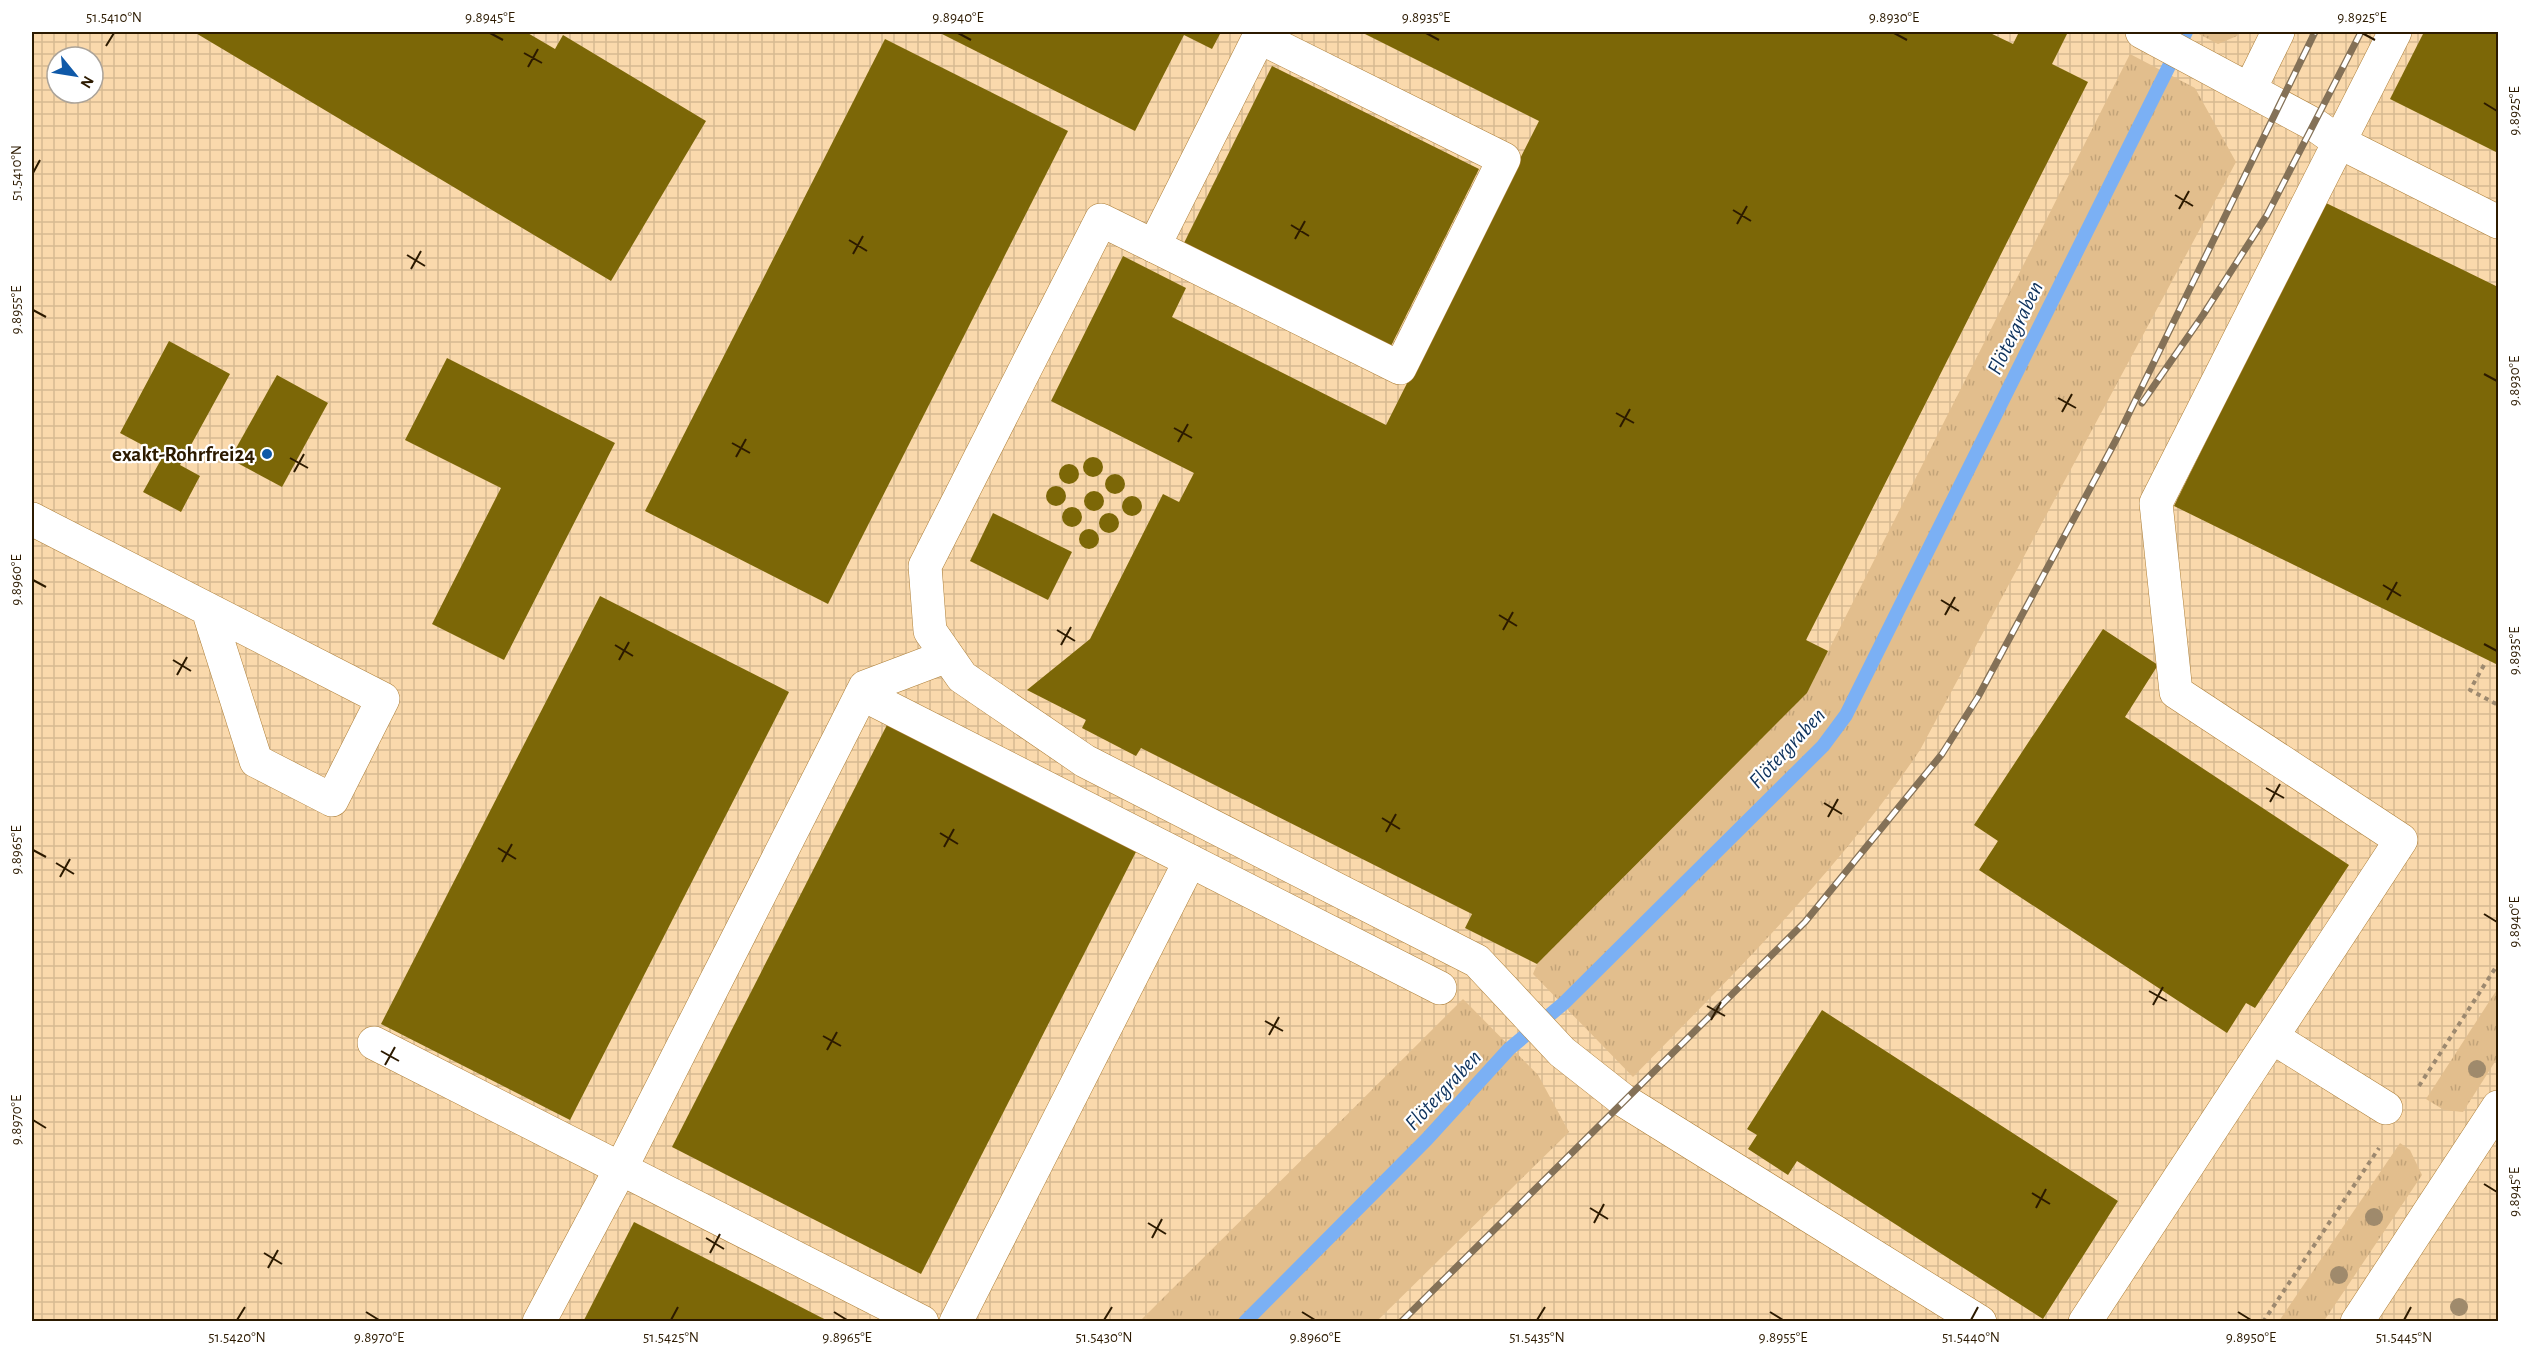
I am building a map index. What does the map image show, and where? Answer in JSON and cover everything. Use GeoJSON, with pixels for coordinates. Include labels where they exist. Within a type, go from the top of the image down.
{"type":"FeatureCollection","features":[{"type":"Feature","properties":{"kind":"street"},"geometry":{"type":"LineString","coordinates":[[2142,32],[2315,125],[2339,142],[2499,222]]}},
{"type":"Feature","properties":{"kind":"street"},"geometry":{"type":"LineString","coordinates":[[2250,89],[2278,32]]}},
{"type":"Feature","properties":{"kind":"street"},"geometry":{"type":"LineString","coordinates":[[2085,1322],[2401,840],[2176,692],[2156,503],[2395,32]]}},
{"type":"Feature","properties":{"kind":"street"},"geometry":{"type":"LineString","coordinates":[[1155,246],[1259,37],[1504,159],[1400,368],[1101,220],[925,566],[930,631],[962,676],[1085,761],[1477,961],[1562,1052],[1623,1100],[1980,1322]]}},
{"type":"Feature","properties":{"kind":"street"},"geometry":{"type":"LineString","coordinates":[[32,519],[383,699],[332,800],[256,761],[208,610]]}},
{"type":"Feature","properties":{"kind":"street"},"geometry":{"type":"LineString","coordinates":[[539,1322],[621,1168],[865,687],[947,656]]}},
{"type":"Feature","properties":{"kind":"street"},"geometry":{"type":"LineString","coordinates":[[862,694],[1440,988]]}},
{"type":"Feature","properties":{"kind":"street"},"geometry":{"type":"LineString","coordinates":[[956,1322],[1190,861]]}},
{"type":"Feature","properties":{"kind":"street"},"geometry":{"type":"LineString","coordinates":[[2272,1037],[2386,1108]]}},
{"type":"Feature","properties":{"kind":"street"},"geometry":{"type":"LineString","coordinates":[[374,1042],[922,1322]]}},
{"type":"Feature","properties":{"kind":"street"},"geometry":{"type":"LineString","coordinates":[[2357,1322],[2499,1107]]}},
{"type":"Feature","properties":{"kind":"path"},"geometry":{"type":"LineString","coordinates":[[2484,664],[2469,690],[2499,705]]}},
{"type":"Feature","properties":{"kind":"shaded area"},"geometry":{"type":"Polygon","coordinates":[[[32,32],[2498,32],[2498,1321],[32,1321],[32,32]]]}},
{"type":"Feature","properties":{"kind":"green space"},"geometry":{"type":"Polygon","coordinates":[[[2195,32],[2239,32],[2237,36],[2218,44],[2195,32]]]}},
{"type":"Feature","properties":{"kind":"green space"},"geometry":{"type":"Polygon","coordinates":[[[2130,54],[2195,88],[2236,162],[1920,750],[1855,838],[1820,880],[1747,960],[1633,1077],[1533,974],[1537,964],[1807,693],[2130,54]]]}},
{"type":"Feature","properties":{"kind":"green space"},"geometry":{"type":"Polygon","coordinates":[[[2498,988],[2498,1057],[2463,1112],[2444,1110],[2426,1099],[2498,988]]]}},
{"type":"Feature","properties":{"kind":"green space"},"geometry":{"type":"Polygon","coordinates":[[[1463,999],[1538,1075],[1569,1132],[1377,1321],[1140,1321],[1463,999]]]}},
{"type":"Feature","properties":{"kind":"green space"},"geometry":{"type":"Polygon","coordinates":[[[2400,1143],[2410,1150],[2422,1175],[2324,1321],[2279,1321],[2400,1143]]]}},
{"type":"Feature","properties":{"kind":"building"},"geometry":{"type":"Polygon","coordinates":[[[194,32],[526,32],[555,49],[563,35],[706,121],[611,281],[194,32]]]}},
{"type":"Feature","properties":{"kind":"building"},"geometry":{"type":"Polygon","coordinates":[[[938,32],[1221,32],[1212,49],[1184,35],[1135,131],[938,32]]]}},
{"type":"Feature","properties":{"kind":"building"},"geometry":{"type":"Polygon","coordinates":[[[1361,32],[1988,32],[2013,44],[2019,32],[2068,32],[2052,64],[2088,82],[1806,640],[1828,651],[1807,693],[1537,964],[1465,928],[1472,914],[1141,748],[1136,756],[1082,728],[1086,720],[1027,690],[1090,639],[1163,494],[1179,502],[1194,473],[1051,401],[1123,256],[1186,288],[1172,317],[1386,425],[1539,121],[1361,32]]]}},
{"type":"Feature","properties":{"kind":"building"},"geometry":{"type":"Polygon","coordinates":[[[2424,32],[2498,32],[2498,153],[2390,99],[2424,32]]]}},
{"type":"Feature","properties":{"kind":"building"},"geometry":{"type":"Polygon","coordinates":[[[885,39],[1068,131],[828,604],[645,511],[885,39]]]}},
{"type":"Feature","properties":{"kind":"building"},"geometry":{"type":"Polygon","coordinates":[[[1272,66],[1479,169],[1388,352],[1181,249],[1272,66]]]}},
{"type":"Feature","properties":{"kind":"building"},"geometry":{"type":"Polygon","coordinates":[[[2324,202],[2498,287],[2498,665],[2174,506],[2324,202]]]}},
{"type":"Feature","properties":{"kind":"building"},"geometry":{"type":"Polygon","coordinates":[[[169,341],[230,374],[180,465],[200,476],[181,512],[143,492],[163,456],[120,433],[169,341]]]}},
{"type":"Feature","properties":{"kind":"building"},"geometry":{"type":"Polygon","coordinates":[[[447,358],[615,443],[504,660],[432,624],[501,488],[405,440],[447,358]]]}},
{"type":"Feature","properties":{"kind":"building"},"geometry":{"type":"Polygon","coordinates":[[[277,375],[328,403],[282,487],[230,459],[277,375]]]}},
{"type":"Feature","properties":{"kind":"building"},"geometry":{"type":"Polygon","coordinates":[[[1089,457],[1097,457],[1103,463],[1103,471],[1097,477],[1089,477],[1083,471],[1083,463],[1089,457]]]}},
{"type":"Feature","properties":{"kind":"building"},"geometry":{"type":"Polygon","coordinates":[[[1065,464],[1073,464],[1079,470],[1079,478],[1073,484],[1065,484],[1059,478],[1059,470],[1065,464]]]}},
{"type":"Feature","properties":{"kind":"building"},"geometry":{"type":"Polygon","coordinates":[[[1111,474],[1119,474],[1125,480],[1125,488],[1119,494],[1111,494],[1105,488],[1105,480],[1111,474]]]}},
{"type":"Feature","properties":{"kind":"building"},"geometry":{"type":"Polygon","coordinates":[[[1052,486],[1060,486],[1066,492],[1066,500],[1060,506],[1052,506],[1046,500],[1046,492],[1052,486]]]}},
{"type":"Feature","properties":{"kind":"building"},"geometry":{"type":"Polygon","coordinates":[[[1090,491],[1098,491],[1104,497],[1104,505],[1098,511],[1090,511],[1084,505],[1084,497],[1090,491]]]}},
{"type":"Feature","properties":{"kind":"building"},"geometry":{"type":"Polygon","coordinates":[[[1128,496],[1136,496],[1142,502],[1142,510],[1136,516],[1128,516],[1122,510],[1122,502],[1128,496]]]}},
{"type":"Feature","properties":{"kind":"building"},"geometry":{"type":"Polygon","coordinates":[[[1068,507],[1076,507],[1082,513],[1082,521],[1076,527],[1068,527],[1062,521],[1062,513],[1068,507]]]}},
{"type":"Feature","properties":{"kind":"building"},"geometry":{"type":"Polygon","coordinates":[[[993,513],[1072,552],[1048,600],[970,561],[993,513]]]}},
{"type":"Feature","properties":{"kind":"building"},"geometry":{"type":"Polygon","coordinates":[[[1105,513],[1113,513],[1119,519],[1119,527],[1113,533],[1105,533],[1099,527],[1099,519],[1105,513]]]}},
{"type":"Feature","properties":{"kind":"building"},"geometry":{"type":"Polygon","coordinates":[[[1085,529],[1093,529],[1099,535],[1099,543],[1093,549],[1085,549],[1079,543],[1079,535],[1085,529]]]}},
{"type":"Feature","properties":{"kind":"building"},"geometry":{"type":"Polygon","coordinates":[[[600,596],[789,692],[570,1120],[381,1024],[600,596]]]}},
{"type":"Feature","properties":{"kind":"building"},"geometry":{"type":"Polygon","coordinates":[[[2103,629],[2158,665],[2125,717],[2349,865],[2255,1008],[2246,1003],[2227,1033],[1979,870],[1998,841],[1974,825],[2103,629]]]}},
{"type":"Feature","properties":{"kind":"building"},"geometry":{"type":"Polygon","coordinates":[[[890,719],[1139,846],[921,1274],[672,1147],[890,719]]]}},
{"type":"Feature","properties":{"kind":"building"},"geometry":{"type":"Polygon","coordinates":[[[1822,1010],[2118,1201],[2043,1319],[1797,1161],[1788,1175],[1748,1149],[1757,1135],[1747,1129],[1822,1010]]]}},
{"type":"Feature","properties":{"kind":"building"},"geometry":{"type":"Polygon","coordinates":[[[634,1222],[762,1287],[830,1322],[583,1322],[634,1222]]]}},
{"type":"Feature","properties":{"kind":"waterway","name":"Flötergraben"},"geometry":{"type":"LineString","coordinates":[[1245,1322],[1427,1139],[1509,1049],[1564,1003],[1823,746],[1846,715],[2186,32]]}},
{"type":"Feature","properties":{"kind":"railway"},"geometry":{"type":"LineString","coordinates":[[1401,1322],[1805,922],[1942,754],[1978,697],[2116,440],[2315,32]]}},
{"type":"Feature","properties":{"kind":"railway"},"geometry":{"type":"LineString","coordinates":[[2142,403],[2203,315],[2267,215],[2361,32]]}},
{"type":"Feature","properties":{"kind":"place","name":"exakt-Rohrfrei24"},"geometry":{"type":"Point","coordinates":[267,454]}}]}
